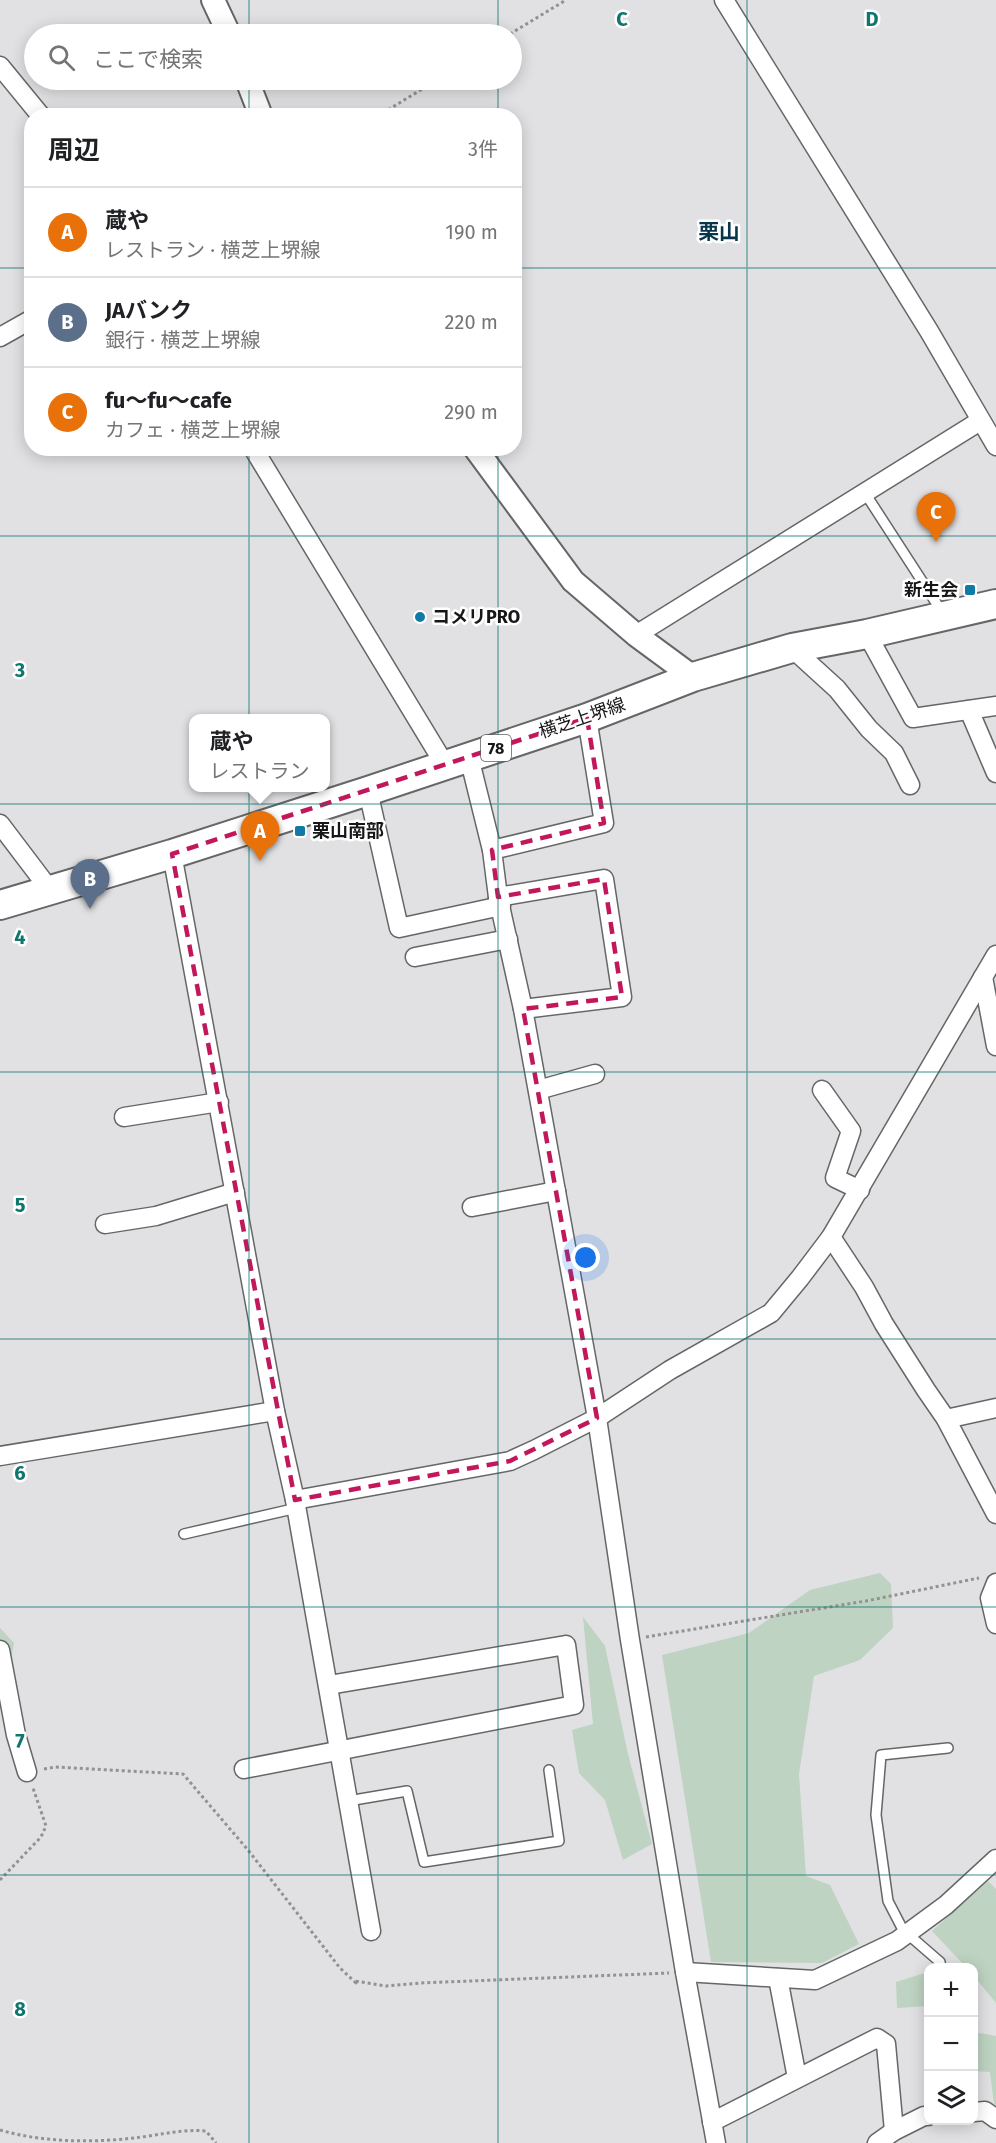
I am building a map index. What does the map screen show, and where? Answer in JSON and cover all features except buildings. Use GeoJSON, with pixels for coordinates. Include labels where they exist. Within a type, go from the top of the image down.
{"type":"FeatureCollection","features":[{"type":"Feature","properties":{"kind":"main road","name":"横芝上堺線"},"geometry":{"type":"LineString","coordinates":[[0,905],[172,854],[368,791],[587,718],[693,677],[792,648],[867,634],[996,604]]}},
{"type":"Feature","properties":{"kind":"street"},"geometry":{"type":"LineString","coordinates":[[213,0],[224,24]]}},
{"type":"Feature","properties":{"kind":"street"},"geometry":{"type":"LineString","coordinates":[[636,634],[865,493],[990,434],[724,0]]}},
{"type":"Feature","properties":{"kind":"street"},"geometry":{"type":"LineString","coordinates":[[0,66],[34,108]]}},
{"type":"Feature","properties":{"kind":"street"},"geometry":{"type":"LineString","coordinates":[[251,90],[258,108]]}},
{"type":"Feature","properties":{"kind":"street"},"geometry":{"type":"LineString","coordinates":[[0,337],[24,324]]}},
{"type":"Feature","properties":{"kind":"street"},"geometry":{"type":"LineString","coordinates":[[258,456],[457,761],[492,850],[597,1418],[630,1640],[716,2143]]}},
{"type":"Feature","properties":{"kind":"street"},"geometry":{"type":"LineString","coordinates":[[481,456],[573,581],[636,634],[693,677]]}},
{"type":"Feature","properties":{"kind":"street"},"geometry":{"type":"LineString","coordinates":[[867,634],[914,718],[996,706]]}},
{"type":"Feature","properties":{"kind":"street"},"geometry":{"type":"LineString","coordinates":[[792,648],[837,689],[869,729],[894,753],[910,785]]}},
{"type":"Feature","properties":{"kind":"street"},"geometry":{"type":"LineString","coordinates":[[969,710],[996,773]]}},
{"type":"Feature","properties":{"kind":"street"},"geometry":{"type":"LineString","coordinates":[[492,850],[604,823],[587,718]]}},
{"type":"Feature","properties":{"kind":"street"},"geometry":{"type":"LineString","coordinates":[[368,791],[399,928],[500,902],[604,879],[621,997],[523,1009]]}},
{"type":"Feature","properties":{"kind":"street"},"geometry":{"type":"LineString","coordinates":[[0,824],[50,890]]}},
{"type":"Feature","properties":{"kind":"street"},"geometry":{"type":"LineString","coordinates":[[172,854],[275,1411],[296,1504],[341,1750],[371,1932]]}},
{"type":"Feature","properties":{"kind":"street"},"geometry":{"type":"LineString","coordinates":[[416,957],[508,939]]}},
{"type":"Feature","properties":{"kind":"street"},"geometry":{"type":"LineString","coordinates":[[296,1504],[510,1461],[597,1418],[670,1370],[771,1312],[831,1237],[996,955]]}},
{"type":"Feature","properties":{"kind":"street"},"geometry":{"type":"LineString","coordinates":[[984,977],[996,1046]]}},
{"type":"Feature","properties":{"kind":"street"},"geometry":{"type":"LineString","coordinates":[[538,1090],[595,1074]]}},
{"type":"Feature","properties":{"kind":"street"},"geometry":{"type":"LineString","coordinates":[[822,1090],[851,1131],[835,1178],[860,1190]]}},
{"type":"Feature","properties":{"kind":"street"},"geometry":{"type":"LineString","coordinates":[[124,1117],[219,1102]]}},
{"type":"Feature","properties":{"kind":"street"},"geometry":{"type":"LineString","coordinates":[[472,1207],[556,1191]]}},
{"type":"Feature","properties":{"kind":"street"},"geometry":{"type":"LineString","coordinates":[[105,1224],[156,1216],[235,1192]]}},
{"type":"Feature","properties":{"kind":"street"},"geometry":{"type":"LineString","coordinates":[[831,1237],[946,1419],[996,1514]]}},
{"type":"Feature","properties":{"kind":"street"},"geometry":{"type":"LineString","coordinates":[[946,1419],[996,1408]]}},
{"type":"Feature","properties":{"kind":"street"},"geometry":{"type":"LineString","coordinates":[[0,1456],[275,1411]]}},
{"type":"Feature","properties":{"kind":"street"},"geometry":{"type":"LineString","coordinates":[[991,1580],[990,1598],[996,1624]]}},
{"type":"Feature","properties":{"kind":"street"},"geometry":{"type":"LineString","coordinates":[[244,1769],[574,1706],[566,1645],[329,1685]]}},
{"type":"Feature","properties":{"kind":"street"},"geometry":{"type":"LineString","coordinates":[[0,1650],[16,1735],[27,1772]]}},
{"type":"Feature","properties":{"kind":"street"},"geometry":{"type":"LineString","coordinates":[[685,1972],[815,1980],[897,1941],[993,1868]]}},
{"type":"Feature","properties":{"kind":"street"},"geometry":{"type":"LineString","coordinates":[[778,1977],[797,2078]]}},
{"type":"Feature","properties":{"kind":"street"},"geometry":{"type":"LineString","coordinates":[[712,2122],[877,2038],[886,2044],[894,2131]]}},
{"type":"Feature","properties":{"kind":"street"},"geometry":{"type":"LineString","coordinates":[[978,2112],[985,2111],[996,2119]]}},
{"type":"Feature","properties":{"kind":"street"},"geometry":{"type":"LineString","coordinates":[[877,2143],[894,2131],[924,2116]]}},
{"type":"Feature","properties":{"kind":"lane"},"geometry":{"type":"LineString","coordinates":[[865,493],[944,616]]}},
{"type":"Feature","properties":{"kind":"lane"},"geometry":{"type":"LineString","coordinates":[[184,1534],[296,1504]]}},
{"type":"Feature","properties":{"kind":"lane"},"geometry":{"type":"LineString","coordinates":[[940,1963],[903,1930],[888,1901],[876,1815],[881,1755],[948,1748]]}},
{"type":"Feature","properties":{"kind":"lane"},"geometry":{"type":"LineString","coordinates":[[348,1801],[407,1791],[424,1862],[559,1841],[549,1770]]}},
{"type":"Feature","properties":{"kind":"path"},"geometry":{"type":"LineString","coordinates":[[522,27],[566,0]]}},
{"type":"Feature","properties":{"kind":"path"},"geometry":{"type":"LineString","coordinates":[[391,108],[421,90]]}},
{"type":"Feature","properties":{"kind":"path"},"geometry":{"type":"LineString","coordinates":[[630,1640],[991,1580]]}},
{"type":"Feature","properties":{"kind":"path"},"geometry":{"type":"LineString","coordinates":[[0,1880],[40,1837],[46,1826],[27,1772],[55,1767],[183,1774],[248,1850],[340,1968],[356,1983],[355,1981],[386,1986],[685,1972]]}},
{"type":"Feature","properties":{"kind":"path"},"geometry":{"type":"LineString","coordinates":[[0,2130],[27,2138],[84,2142],[121,2140],[196,2130],[206,2131],[216,2143]]}},
{"type":"Feature","properties":{"kind":"highlighted area"},"geometry":{"type":"Polygon","coordinates":[[[587,718],[604,823],[492,850],[498,897],[604,879],[622,997],[523,1009],[597,1418],[510,1461],[295,1500],[172,854],[587,718]]]}},
{"type":"Feature","properties":{"kind":"green space"},"geometry":{"type":"Polygon","coordinates":[[[880,1573],[891,1584],[893,1628],[860,1660],[814,1676],[799,1774],[806,1876],[830,1885],[859,1944],[822,1963],[711,1962],[662,1655],[749,1633],[810,1590],[880,1573]]]}},
{"type":"Feature","properties":{"kind":"green space"},"geometry":{"type":"Polygon","coordinates":[[[583,1617],[605,1646],[628,1754],[652,1844],[623,1860],[605,1800],[579,1773],[572,1730],[593,1724],[583,1617]]]}},
{"type":"Feature","properties":{"kind":"green space"},"geometry":{"type":"Polygon","coordinates":[[[0,1628],[14,1643],[5,1694],[0,1694],[0,1628]]]}},
{"type":"Feature","properties":{"kind":"green space"},"geometry":{"type":"Polygon","coordinates":[[[988,1881],[996,1889],[996,2003],[978,1981],[978,1963],[962,1963],[932,1931],[988,1881]]]}},
{"type":"Feature","properties":{"kind":"green space"},"geometry":{"type":"Polygon","coordinates":[[[924,1973],[924,2006],[897,2008],[896,1982],[924,1973]]]}},
{"type":"Feature","properties":{"kind":"green space"},"geometry":{"type":"Polygon","coordinates":[[[978,2033],[996,2036],[996,2105],[990,2072],[978,2071],[978,2033]]]}},
{"type":"Feature","properties":{"kind":"place","name":"fu～fu～cafe"},"geometry":{"type":"Point","coordinates":[936,542]}},
{"type":"Feature","properties":{"kind":"place","name":"新生会"},"geometry":{"type":"Point","coordinates":[970,590]}},
{"type":"Feature","properties":{"kind":"place","name":"コメリPRO"},"geometry":{"type":"Point","coordinates":[420,617]}},
{"type":"Feature","properties":{"kind":"place","name":"栗山南部"},"geometry":{"type":"Point","coordinates":[300,831]}},
{"type":"Feature","properties":{"kind":"place","name":"蔵や"},"geometry":{"type":"Point","coordinates":[260,861]}},
{"type":"Feature","properties":{"kind":"place","name":"JAバンク"},"geometry":{"type":"Point","coordinates":[90,909]}},
{"type":"Feature","properties":{"kind":"district","name":"栗山"},"geometry":{"type":"Point","coordinates":[719,232]}}]}
